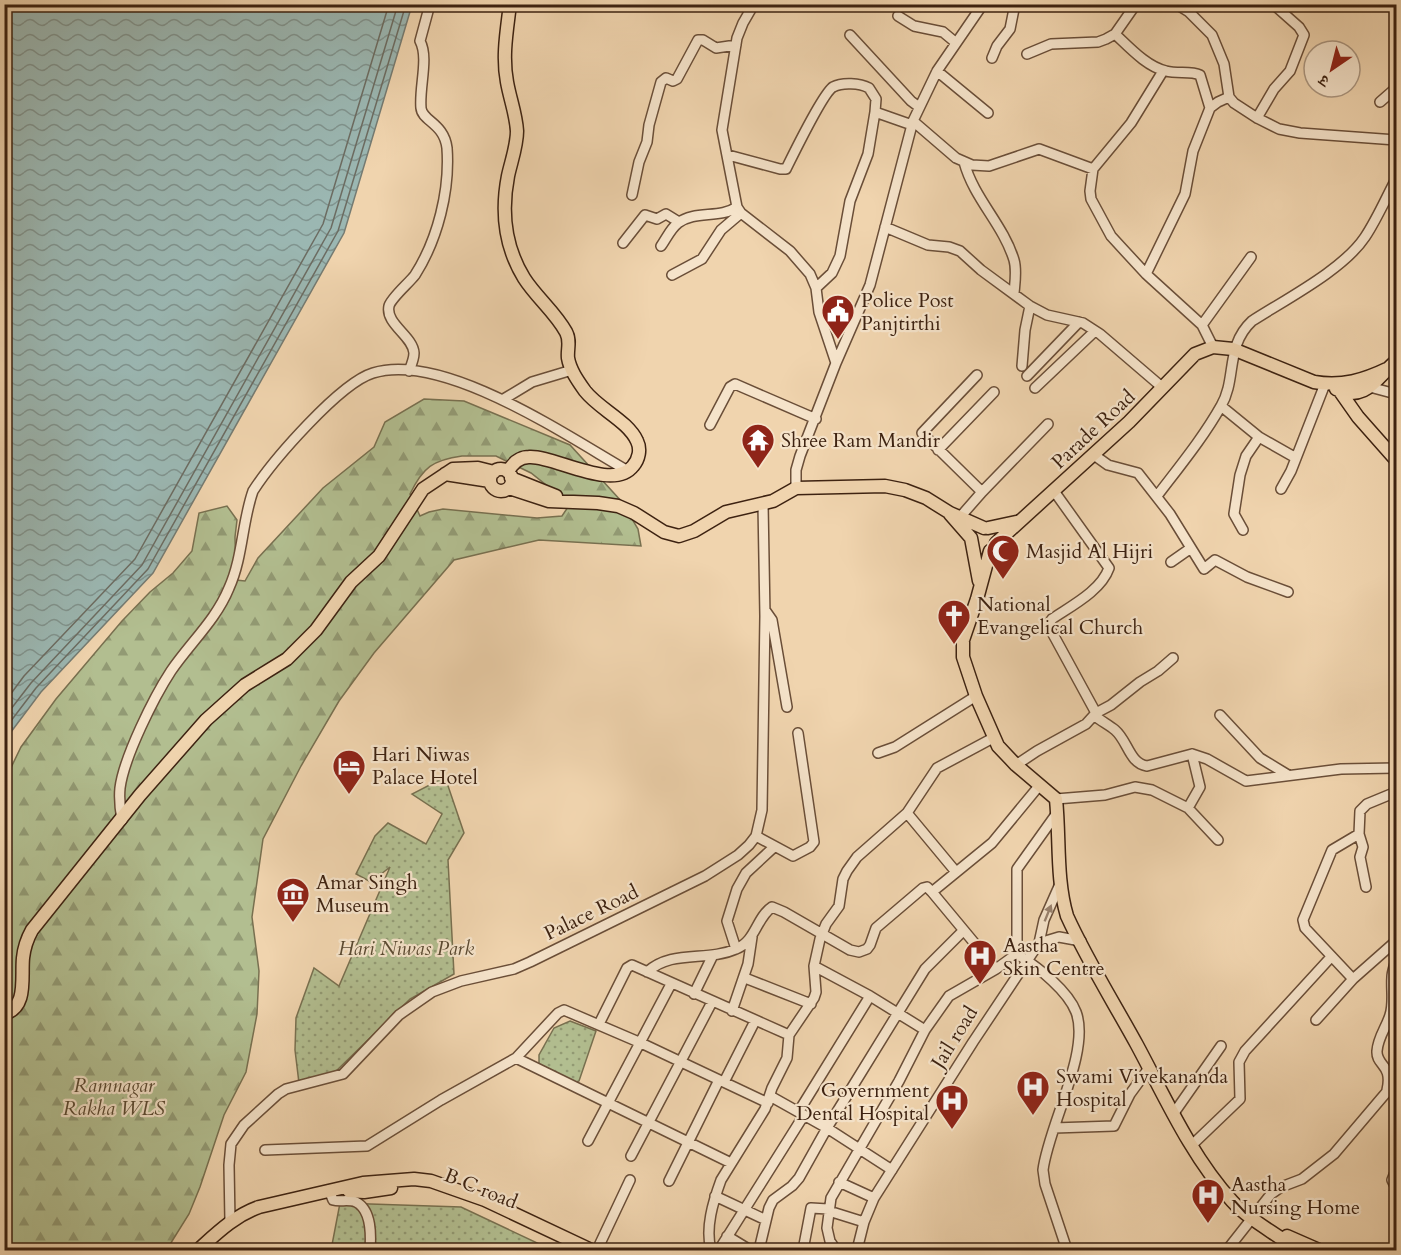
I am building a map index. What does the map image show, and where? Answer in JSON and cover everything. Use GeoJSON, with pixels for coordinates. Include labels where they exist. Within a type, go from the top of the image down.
{"type":"FeatureCollection","features":[{"type":"Feature","properties":{"kind":"main road"},"geometry":{"type":"LineString","coordinates":[[4,1014],[13,1011],[20,1001],[23,956],[32,930],[140,795],[206,720],[244,685],[287,659],[310,637],[351,582],[379,556],[423,489],[445,474],[460,468],[478,468],[492,476],[495,489],[500,491],[509,480],[513,464],[530,456],[584,472],[613,475],[628,471],[638,459],[637,440],[629,430],[596,403],[572,370],[568,359],[568,334],[530,288],[518,269],[506,230],[505,195],[517,132],[505,66],[504,46],[510,4]]}},
{"type":"Feature","properties":{"kind":"main road"},"geometry":{"type":"LineString","coordinates":[[1213,347],[1238,352],[1314,382],[1354,393],[1370,387],[1393,364]]}},
{"type":"Feature","properties":{"kind":"main road","name":"Parade Road"},"geometry":{"type":"LineString","coordinates":[[993,547],[1017,522],[1094,455],[1199,351],[1213,347]]}},
{"type":"Feature","properties":{"kind":"main road"},"geometry":{"type":"LineString","coordinates":[[1191,360],[1214,352],[1238,352]]}},
{"type":"Feature","properties":{"kind":"main road"},"geometry":{"type":"LineString","coordinates":[[1331,386],[1356,382],[1393,364]]}},
{"type":"Feature","properties":{"kind":"main road"},"geometry":{"type":"LineString","coordinates":[[1331,386],[1396,460]]}},
{"type":"Feature","properties":{"kind":"main road"},"geometry":{"type":"LineString","coordinates":[[492,476],[501,470],[509,480],[549,501],[618,506],[664,532],[679,536],[694,531],[726,512],[773,501],[796,488],[885,486],[926,498],[955,515],[993,532],[993,547],[962,646],[963,657],[993,738],[1002,753],[1056,799],[1060,884],[1067,916],[1174,1113],[1219,1186],[1251,1219],[1297,1251]]}},
{"type":"Feature","properties":{"kind":"main road"},"geometry":{"type":"LineString","coordinates":[[955,515],[979,552],[993,547]]}},
{"type":"Feature","properties":{"kind":"main road"},"geometry":{"type":"LineString","coordinates":[[980,585],[972,543],[977,530],[1017,522]]}},
{"type":"Feature","properties":{"kind":"main road"},"geometry":{"type":"LineString","coordinates":[[198,1251],[230,1222],[259,1207],[385,1180],[414,1179],[431,1181],[485,1200],[591,1251]]}},
{"type":"Feature","properties":{"kind":"main road","name":"B C road"},"geometry":{"type":"LineString","coordinates":[[331,1190],[364,1191],[406,1186],[440,1190],[483,1206],[574,1251]]}},
{"type":"Feature","properties":{"kind":"main road"},"geometry":{"type":"LineString","coordinates":[[1274,1233],[1319,1251]]}},
{"type":"Feature","properties":{"kind":"street"},"geometry":{"type":"LineString","coordinates":[[409,371],[414,352],[390,315],[389,307],[392,300],[410,282],[426,253],[435,232],[447,178],[445,137],[439,128],[422,114],[421,108],[420,84],[424,49],[420,40],[430,4]]}},
{"type":"Feature","properties":{"kind":"street"},"geometry":{"type":"LineString","coordinates":[[754,4],[739,32],[722,130],[739,210],[790,251],[810,274],[816,288],[819,312],[836,363]]}},
{"type":"Feature","properties":{"kind":"street"},"geometry":{"type":"LineString","coordinates":[[796,488],[798,463],[836,363],[870,285],[912,123],[937,71],[982,4]]}},
{"type":"Feature","properties":{"kind":"street"},"geometry":{"type":"LineString","coordinates":[[992,58],[997,46],[1010,30],[1015,4]]}},
{"type":"Feature","properties":{"kind":"street"},"geometry":{"type":"LineString","coordinates":[[1027,54],[1051,44],[1098,42],[1115,34],[1136,4]]}},
{"type":"Feature","properties":{"kind":"street"},"geometry":{"type":"LineString","coordinates":[[1176,4],[1189,12],[1212,35],[1224,64],[1229,97],[1234,103],[1257,118],[1279,129],[1300,133],[1396,140]]}},
{"type":"Feature","properties":{"kind":"street"},"geometry":{"type":"LineString","coordinates":[[1257,118],[1274,89],[1290,71],[1304,35],[1299,27],[1273,4]]}},
{"type":"Feature","properties":{"kind":"street"},"geometry":{"type":"LineString","coordinates":[[898,16],[914,26],[946,34],[956,42]]}},
{"type":"Feature","properties":{"kind":"street"},"geometry":{"type":"LineString","coordinates":[[1115,34],[1137,55],[1162,71],[1200,75],[1210,108]]}},
{"type":"Feature","properties":{"kind":"street"},"geometry":{"type":"LineString","coordinates":[[850,35],[911,101],[919,106]]}},
{"type":"Feature","properties":{"kind":"street"},"geometry":{"type":"LineString","coordinates":[[632,195],[661,82],[666,78],[674,81],[677,79],[698,40],[703,40],[716,48],[736,45]]}},
{"type":"Feature","properties":{"kind":"street"},"geometry":{"type":"LineString","coordinates":[[937,71],[988,113]]}},
{"type":"Feature","properties":{"kind":"street"},"geometry":{"type":"LineString","coordinates":[[1162,71],[1131,123],[1093,169],[1090,190],[1095,209],[1112,236],[1146,274],[1202,326],[1213,347]]}},
{"type":"Feature","properties":{"kind":"street"},"geometry":{"type":"LineString","coordinates":[[728,154],[786,169],[830,89],[858,84],[869,88],[876,99],[868,154],[850,201],[840,256],[832,273],[816,288]]}},
{"type":"Feature","properties":{"kind":"street"},"geometry":{"type":"LineString","coordinates":[[1380,102],[1396,88]]}},
{"type":"Feature","properties":{"kind":"street"},"geometry":{"type":"LineString","coordinates":[[1146,274],[1185,194],[1193,151],[1210,108],[1229,97]]}},
{"type":"Feature","properties":{"kind":"street"},"geometry":{"type":"LineString","coordinates":[[875,112],[912,123],[964,162],[972,165],[989,166],[1039,148],[1093,169]]}},
{"type":"Feature","properties":{"kind":"street"},"geometry":{"type":"LineString","coordinates":[[964,162],[971,184],[994,219],[1014,259],[1014,293]]}},
{"type":"Feature","properties":{"kind":"street"},"geometry":{"type":"LineString","coordinates":[[1157,496],[1221,406],[1238,352],[1240,336],[1252,321],[1320,277],[1358,246],[1369,231],[1396,179]]}},
{"type":"Feature","properties":{"kind":"street"},"geometry":{"type":"LineString","coordinates":[[662,246],[679,222],[700,215],[739,210]]}},
{"type":"Feature","properties":{"kind":"street"},"geometry":{"type":"LineString","coordinates":[[672,275],[702,259],[721,230],[739,210]]}},
{"type":"Feature","properties":{"kind":"street"},"geometry":{"type":"LineString","coordinates":[[623,243],[645,215],[657,219],[666,214],[679,222]]}},
{"type":"Feature","properties":{"kind":"street"},"geometry":{"type":"LineString","coordinates":[[885,227],[928,245],[954,248],[1030,306],[1047,315],[1079,322],[1095,331],[1164,388]]}},
{"type":"Feature","properties":{"kind":"street"},"geometry":{"type":"LineString","coordinates":[[1202,326],[1251,257]]}},
{"type":"Feature","properties":{"kind":"street"},"geometry":{"type":"LineString","coordinates":[[1022,366],[1030,306]]}},
{"type":"Feature","properties":{"kind":"street"},"geometry":{"type":"LineString","coordinates":[[1027,376],[1079,322]]}},
{"type":"Feature","properties":{"kind":"street"},"geometry":{"type":"LineString","coordinates":[[1035,388],[1095,331]]}},
{"type":"Feature","properties":{"kind":"street"},"geometry":{"type":"LineString","coordinates":[[502,400],[532,382],[572,370]]}},
{"type":"Feature","properties":{"kind":"street"},"geometry":{"type":"LineString","coordinates":[[122,820],[120,791],[130,756],[159,691],[172,670],[220,607],[230,587],[242,549],[249,502],[258,484],[318,414],[351,384],[374,372],[426,371],[441,375],[502,400],[628,471]]}},
{"type":"Feature","properties":{"kind":"street"},"geometry":{"type":"LineString","coordinates":[[977,375],[923,430],[923,435],[982,492]]}},
{"type":"Feature","properties":{"kind":"street"},"geometry":{"type":"LineString","coordinates":[[1356,382],[1396,394]]}},
{"type":"Feature","properties":{"kind":"street"},"geometry":{"type":"LineString","coordinates":[[710,425],[730,387],[735,384],[816,419]]}},
{"type":"Feature","properties":{"kind":"street"},"geometry":{"type":"LineString","coordinates":[[1281,489],[1331,386]]}},
{"type":"Feature","properties":{"kind":"street"},"geometry":{"type":"LineString","coordinates":[[938,450],[994,392]]}},
{"type":"Feature","properties":{"kind":"street"},"geometry":{"type":"LineString","coordinates":[[1221,406],[1259,437],[1296,458]]}},
{"type":"Feature","properties":{"kind":"street"},"geometry":{"type":"LineString","coordinates":[[955,515],[982,492],[1048,424]]}},
{"type":"Feature","properties":{"kind":"street"},"geometry":{"type":"LineString","coordinates":[[1243,530],[1234,514],[1240,475],[1246,456],[1259,437]]}},
{"type":"Feature","properties":{"kind":"street"},"geometry":{"type":"LineString","coordinates":[[1094,455],[1108,465],[1138,473],[1157,496],[1204,569],[1215,560],[1247,577],[1288,592]]}},
{"type":"Feature","properties":{"kind":"street"},"geometry":{"type":"LineString","coordinates":[[1054,491],[1109,568],[1104,578],[1087,595],[1048,625],[1095,715],[1116,731],[1135,760],[1142,766],[1192,754],[1207,759],[1246,782],[1341,769],[1396,768]]}},
{"type":"Feature","properties":{"kind":"street"},"geometry":{"type":"LineString","coordinates":[[762,504],[765,610],[762,810],[756,836],[793,856],[810,847],[814,842],[798,733]]}},
{"type":"Feature","properties":{"kind":"street"},"geometry":{"type":"LineString","coordinates":[[1171,562],[1191,548]]}},
{"type":"Feature","properties":{"kind":"street"},"geometry":{"type":"LineString","coordinates":[[765,610],[772,620],[787,707]]}},
{"type":"Feature","properties":{"kind":"street"},"geometry":{"type":"LineString","coordinates":[[1016,765],[1086,724],[1173,658]]}},
{"type":"Feature","properties":{"kind":"street"},"geometry":{"type":"LineString","coordinates":[[878,753],[895,747],[976,696]]}},
{"type":"Feature","properties":{"kind":"street"},"geometry":{"type":"LineString","coordinates":[[1220,715],[1260,759],[1288,775]]}},
{"type":"Feature","properties":{"kind":"street"},"geometry":{"type":"LineString","coordinates":[[711,1251],[709,1234],[715,1196],[721,1180],[751,1134],[769,1099],[774,1083],[787,1058],[789,1035],[811,1004],[816,992],[814,966],[822,933],[838,906],[843,879],[847,871],[863,851],[907,813],[937,768],[993,738]]}},
{"type":"Feature","properties":{"kind":"street"},"geometry":{"type":"LineString","coordinates":[[1188,808],[1200,787],[1192,754]]}},
{"type":"Feature","properties":{"kind":"street"},"geometry":{"type":"LineString","coordinates":[[933,892],[992,843],[1039,786]]}},
{"type":"Feature","properties":{"kind":"street"},"geometry":{"type":"LineString","coordinates":[[1056,799],[1097,796],[1140,787],[1159,792],[1188,808],[1218,840]]}},
{"type":"Feature","properties":{"kind":"street"},"geometry":{"type":"LineString","coordinates":[[1366,887],[1360,857],[1364,847],[1359,834],[1359,816],[1362,807],[1396,792]]}},
{"type":"Feature","properties":{"kind":"street"},"geometry":{"type":"LineString","coordinates":[[907,813],[956,872]]}},
{"type":"Feature","properties":{"kind":"street"},"geometry":{"type":"LineString","coordinates":[[1017,955],[1017,868],[1058,813]]}},
{"type":"Feature","properties":{"kind":"street"},"geometry":{"type":"LineString","coordinates":[[1353,979],[1305,928],[1303,920],[1332,850],[1359,834]]}},
{"type":"Feature","properties":{"kind":"street","name":"Palace Road"},"geometry":{"type":"LineString","coordinates":[[230,1222],[231,1144],[244,1125],[278,1094],[286,1089],[343,1074],[399,1015],[432,992],[461,981],[514,969],[530,962],[705,876],[738,855],[756,836]]}},
{"type":"Feature","properties":{"kind":"street"},"geometry":{"type":"LineString","coordinates":[[736,949],[727,921],[737,889],[746,873],[774,847]]}},
{"type":"Feature","properties":{"kind":"street","name":"Jail road"},"geometry":{"type":"LineString","coordinates":[[857,1251],[864,1222],[874,1198],[1039,943],[1044,920],[1060,884]]}},
{"type":"Feature","properties":{"kind":"street"},"geometry":{"type":"LineString","coordinates":[[647,972],[656,964],[668,959],[713,955],[747,944],[766,912],[772,908],[853,951],[867,950],[876,928],[927,887],[996,969]]}},
{"type":"Feature","properties":{"kind":"street"},"geometry":{"type":"LineString","coordinates":[[759,1251],[773,1200],[799,1178],[827,1128],[925,969],[963,931]]}},
{"type":"Feature","properties":{"kind":"street"},"geometry":{"type":"LineString","coordinates":[[732,1011],[745,978],[752,937]]}},
{"type":"Feature","properties":{"kind":"street"},"geometry":{"type":"LineString","coordinates":[[1039,943],[1059,937],[1081,941]]}},
{"type":"Feature","properties":{"kind":"street"},"geometry":{"type":"LineString","coordinates":[[1316,1020],[1353,979],[1396,943]]}},
{"type":"Feature","properties":{"kind":"street"},"geometry":{"type":"LineString","coordinates":[[694,994],[713,955]]}},
{"type":"Feature","properties":{"kind":"street"},"geometry":{"type":"LineString","coordinates":[[1017,955],[1028,961],[1063,992],[1071,1001],[1079,1021],[1075,1058],[1044,1161],[1045,1184],[1067,1251]]}},
{"type":"Feature","properties":{"kind":"street"},"geometry":{"type":"LineString","coordinates":[[836,1251],[828,1234],[828,1209],[831,1198],[899,1081],[925,1030],[949,996],[1017,955]]}},
{"type":"Feature","properties":{"kind":"street"},"geometry":{"type":"LineString","coordinates":[[1192,1144],[1240,1099],[1239,1062],[1245,1051],[1331,957]]}},
{"type":"Feature","properties":{"kind":"street"},"geometry":{"type":"LineString","coordinates":[[1386,1094],[1388,1071],[1377,1052],[1379,1038],[1391,1013],[1392,980],[1396,959]]}},
{"type":"Feature","properties":{"kind":"street"},"geometry":{"type":"LineString","coordinates":[[599,1024],[629,966],[789,1035]]}},
{"type":"Feature","properties":{"kind":"street"},"geometry":{"type":"LineString","coordinates":[[814,966],[870,996],[925,1030]]}},
{"type":"Feature","properties":{"kind":"street"},"geometry":{"type":"LineString","coordinates":[[745,978],[811,1004]]}},
{"type":"Feature","properties":{"kind":"street"},"geometry":{"type":"LineString","coordinates":[[588,1141],[671,984]]}},
{"type":"Feature","properties":{"kind":"street"},"geometry":{"type":"LineString","coordinates":[[719,1251],[870,996]]}},
{"type":"Feature","properties":{"kind":"street"},"geometry":{"type":"LineString","coordinates":[[631,1156],[682,1063],[712,1002]]}},
{"type":"Feature","properties":{"kind":"street"},"geometry":{"type":"LineString","coordinates":[[265,1150],[367,1146],[441,1100],[516,1058],[561,1011],[568,1011],[722,1081],[802,1113],[892,1170]]}},
{"type":"Feature","properties":{"kind":"street"},"geometry":{"type":"LineString","coordinates":[[669,1181],[755,1021]]}},
{"type":"Feature","properties":{"kind":"street"},"geometry":{"type":"LineString","coordinates":[[1174,1113],[1221,1046]]}},
{"type":"Feature","properties":{"kind":"street"},"geometry":{"type":"LineString","coordinates":[[516,1058],[731,1163]]}},
{"type":"Feature","properties":{"kind":"street"},"geometry":{"type":"LineString","coordinates":[[1054,1128],[1114,1126],[1130,1094],[1149,1068]]}},
{"type":"Feature","properties":{"kind":"street"},"geometry":{"type":"LineString","coordinates":[[1227,1251],[1274,1191],[1302,1179],[1339,1149],[1396,1081]]}},
{"type":"Feature","properties":{"kind":"street"},"geometry":{"type":"LineString","coordinates":[[1396,1170],[1392,1180],[1396,1188]]}},
{"type":"Feature","properties":{"kind":"street"},"geometry":{"type":"LineString","coordinates":[[597,1251],[630,1180]]}},
{"type":"Feature","properties":{"kind":"street"},"geometry":{"type":"LineString","coordinates":[[839,1182],[874,1198]]}},
{"type":"Feature","properties":{"kind":"street"},"geometry":{"type":"LineString","coordinates":[[331,1190],[333,1200],[352,1201],[362,1206],[370,1226],[370,1251]]}},
{"type":"Feature","properties":{"kind":"street"},"geometry":{"type":"LineString","coordinates":[[715,1196],[766,1220]]}},
{"type":"Feature","properties":{"kind":"street"},"geometry":{"type":"LineString","coordinates":[[803,1251],[810,1209],[813,1207],[828,1209],[864,1222]]}},
{"type":"Feature","properties":{"kind":"street"},"geometry":{"type":"LineString","coordinates":[[728,1236],[750,1251]]}},
{"type":"Feature","properties":{"kind":"green space","name":"Ramnagar Rakha WLS"},"geometry":{"type":"Polygon","coordinates":[[[424,399],[464,401],[570,445],[622,502],[638,529],[641,546],[539,540],[454,560],[374,653],[339,701],[301,766],[263,839],[252,917],[259,971],[257,1014],[246,1072],[224,1115],[189,1214],[169,1246],[165,1250],[5,1250],[4,782],[21,747],[56,699],[122,621],[150,592],[173,573],[192,551],[199,513],[227,506],[237,520],[236,580],[245,581],[258,558],[323,488],[374,447],[385,422],[424,399]],[[462,456],[443,460],[430,466],[410,494],[420,516],[443,509],[537,518],[562,516],[570,504],[531,473],[496,456],[462,456]]]}},
{"type":"Feature","properties":{"kind":"green space","name":"Hari Niwas Park"},"geometry":{"type":"Polygon","coordinates":[[[445,777],[464,833],[448,860],[454,974],[410,999],[331,1076],[299,1083],[295,1050],[296,1018],[314,968],[339,986],[390,867],[371,882],[356,874],[375,836],[388,823],[426,844],[442,814],[412,794],[445,777]]]}},
{"type":"Feature","properties":{"kind":"green space"},"geometry":{"type":"Polygon","coordinates":[[[570,1021],[596,1031],[579,1081],[574,1083],[539,1066],[539,1055],[554,1028],[570,1021]]]}},
{"type":"Feature","properties":{"kind":"green space"},"geometry":{"type":"Polygon","coordinates":[[[340,1203],[461,1207],[552,1250],[331,1250],[340,1203]]]}},
{"type":"Feature","properties":{"kind":"water"},"geometry":{"type":"Polygon","coordinates":[[[5,4],[412,5],[344,233],[153,573],[41,692],[5,740],[5,4]]]}},
{"type":"Feature","properties":{"kind":"place","name":"Police Post Panjtirthi"},"geometry":{"type":"Point","coordinates":[838,340]}},
{"type":"Feature","properties":{"kind":"place","name":"Shree Ram Mandir"},"geometry":{"type":"Point","coordinates":[758,469]}},
{"type":"Feature","properties":{"kind":"place","name":"Masjid Al Hijri"},"geometry":{"type":"Point","coordinates":[1003,580]}},
{"type":"Feature","properties":{"kind":"place","name":"National Evangelical Church"},"geometry":{"type":"Point","coordinates":[954,645]}},
{"type":"Feature","properties":{"kind":"place","name":"Hari Niwas Palace Hotel"},"geometry":{"type":"Point","coordinates":[349,795]}},
{"type":"Feature","properties":{"kind":"place","name":"Amar Singh Museum"},"geometry":{"type":"Point","coordinates":[293,923]}},
{"type":"Feature","properties":{"kind":"place","name":"Aastha Skin Centre"},"geometry":{"type":"Point","coordinates":[980,985]}},
{"type":"Feature","properties":{"kind":"place","name":"Swami Vivekananda Hospital"},"geometry":{"type":"Point","coordinates":[1033,1116]}},
{"type":"Feature","properties":{"kind":"place","name":"Government Dental Hospital"},"geometry":{"type":"Point","coordinates":[952,1130]}},
{"type":"Feature","properties":{"kind":"place","name":"Aastha Nursing Home"},"geometry":{"type":"Point","coordinates":[1208,1224]}}]}
